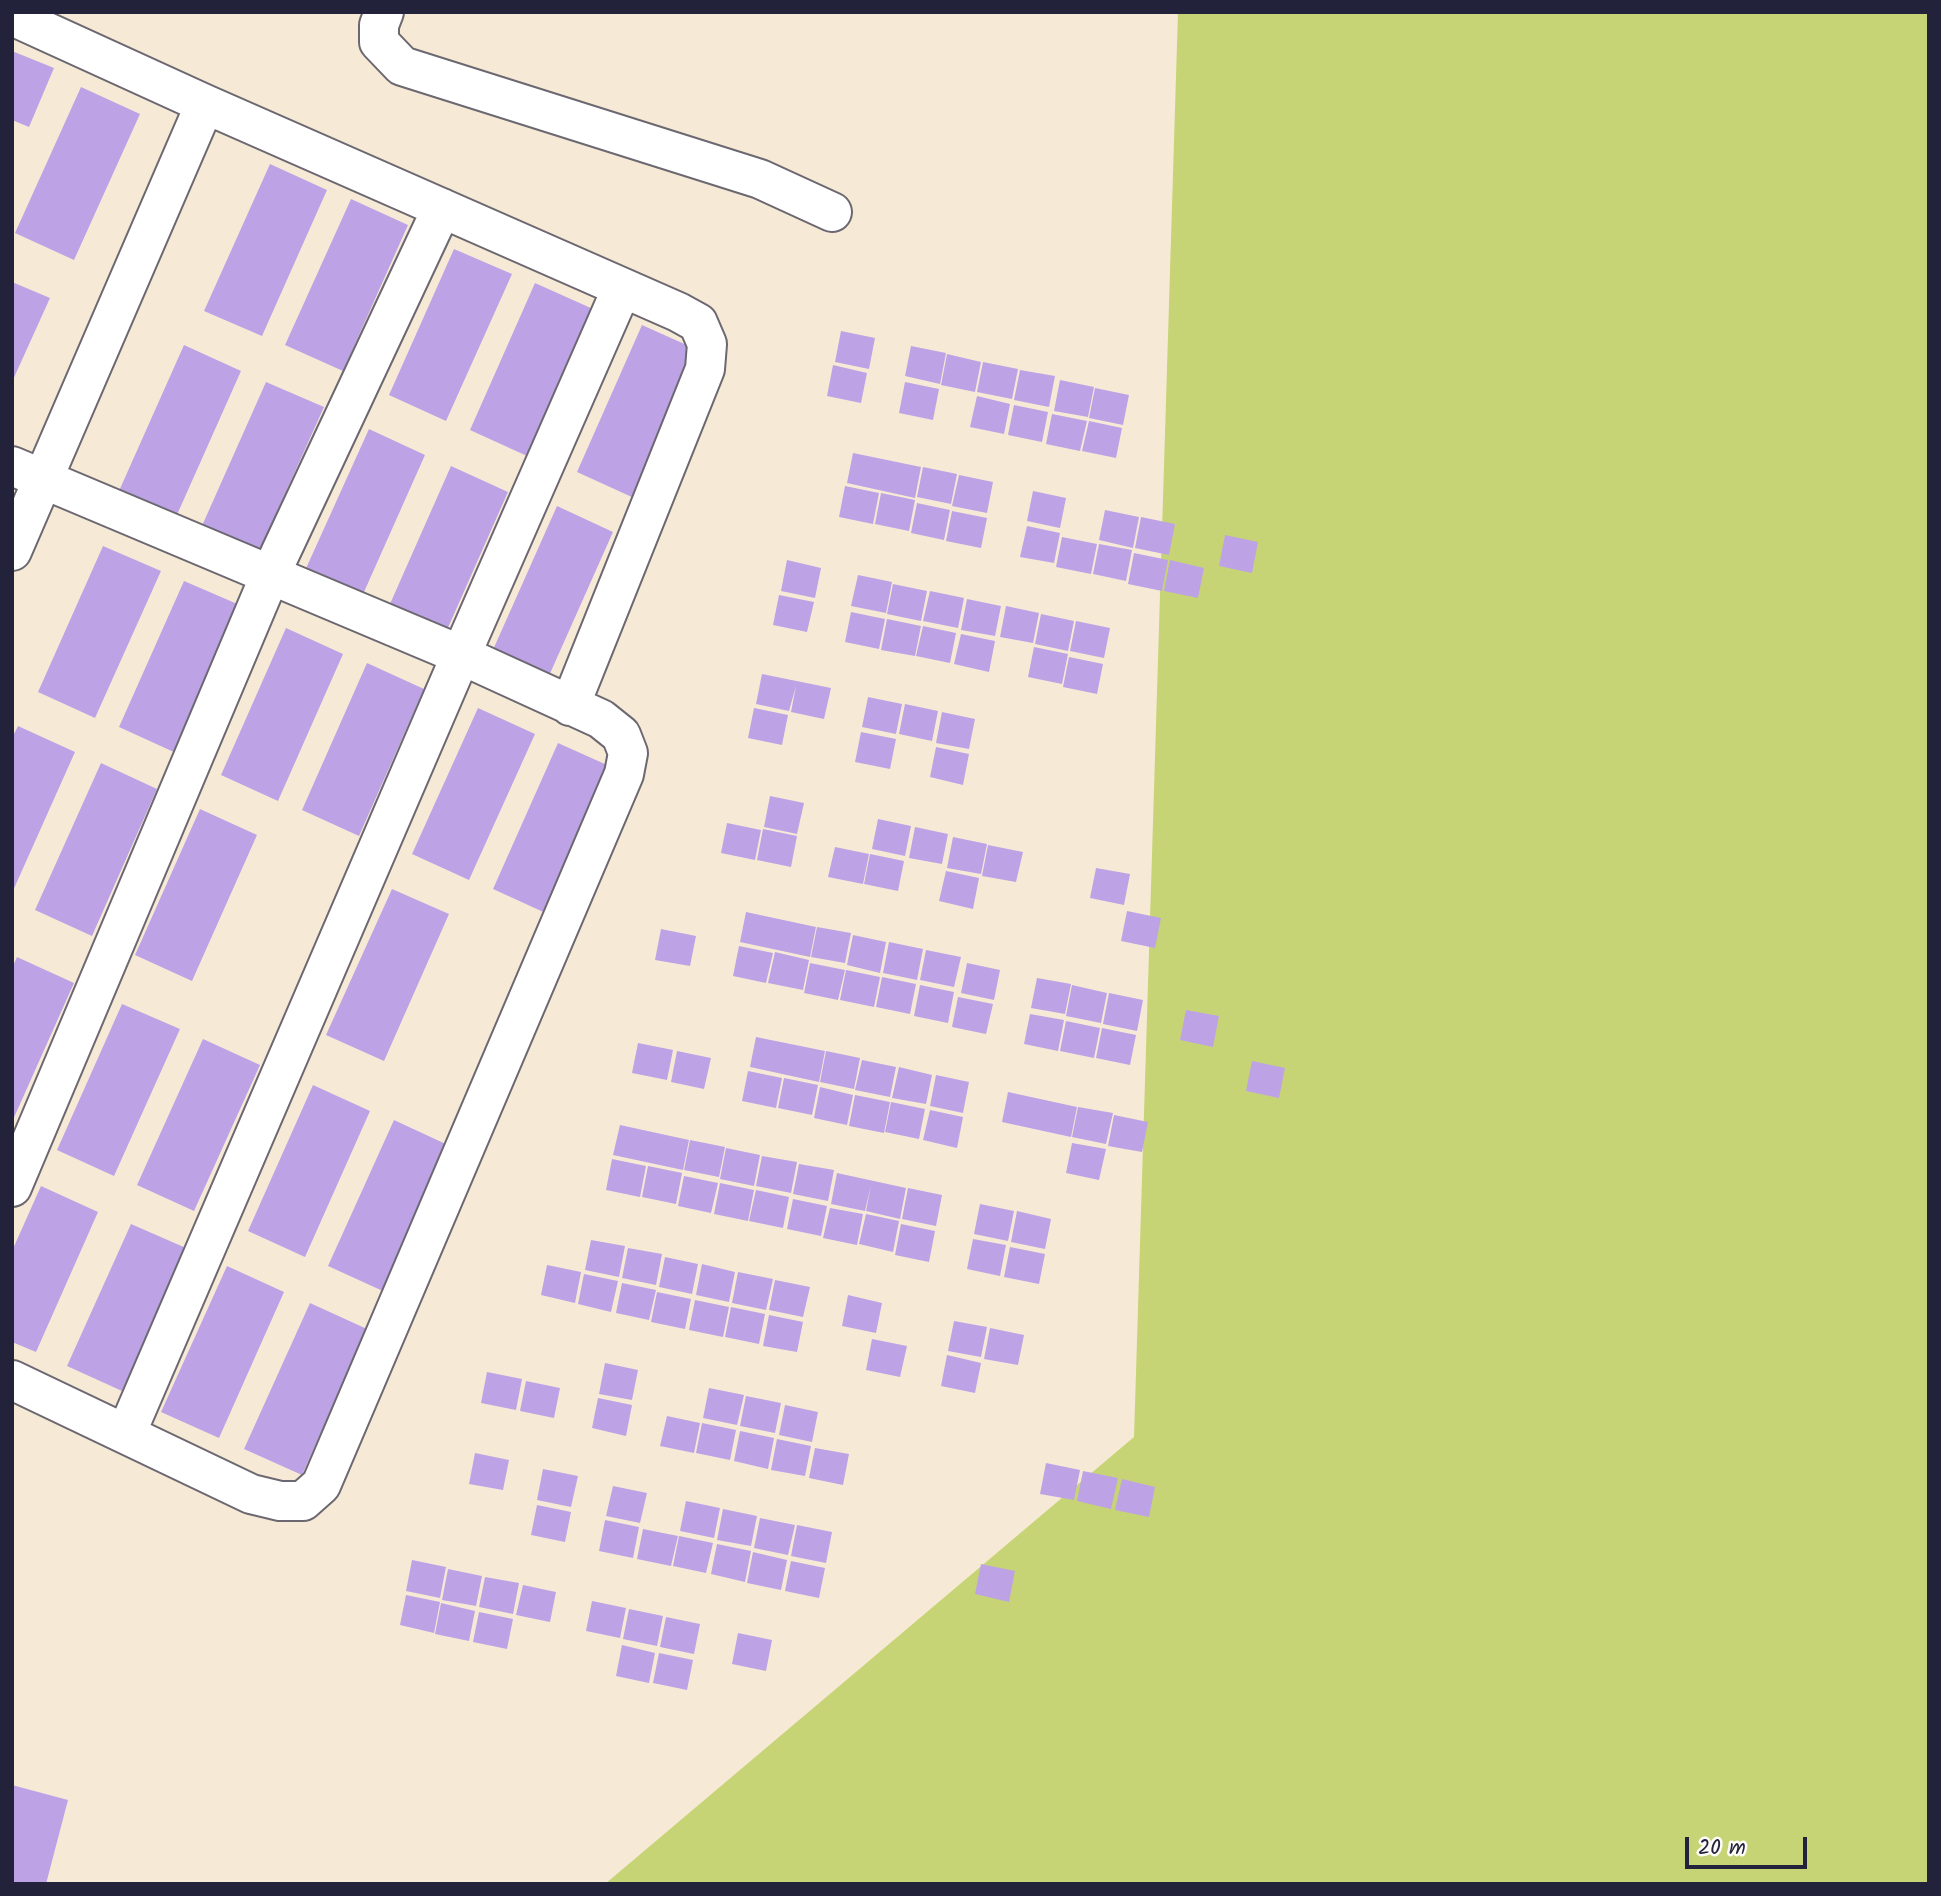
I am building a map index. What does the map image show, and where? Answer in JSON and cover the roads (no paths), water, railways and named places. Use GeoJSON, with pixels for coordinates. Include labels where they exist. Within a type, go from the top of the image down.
{"type":"FeatureCollection","features":[{"type":"Feature","properties":{"kind":"street"},"geometry":{"type":"LineString","coordinates":[[384,12],[379,25],[379,42],[402,66],[760,179],[832,212]]}},
{"type":"Feature","properties":{"kind":"street"},"geometry":{"type":"LineString","coordinates":[[12,16],[698,323],[707,344],[705,369],[570,706]]}},
{"type":"Feature","properties":{"kind":"street"},"geometry":{"type":"LineString","coordinates":[[12,551],[28,472],[205,104]]}},
{"type":"Feature","properties":{"kind":"street"},"geometry":{"type":"LineString","coordinates":[[12,1187],[271,573],[442,208]]}},
{"type":"Feature","properties":{"kind":"street"},"geometry":{"type":"LineString","coordinates":[[126,1434],[622,288]]}},
{"type":"Feature","properties":{"kind":"street"},"geometry":{"type":"LineString","coordinates":[[12,1380],[251,1494],[280,1501],[303,1501],[321,1485],[624,774],[628,753],[621,735],[601,719],[271,573],[28,472]]}}]}
